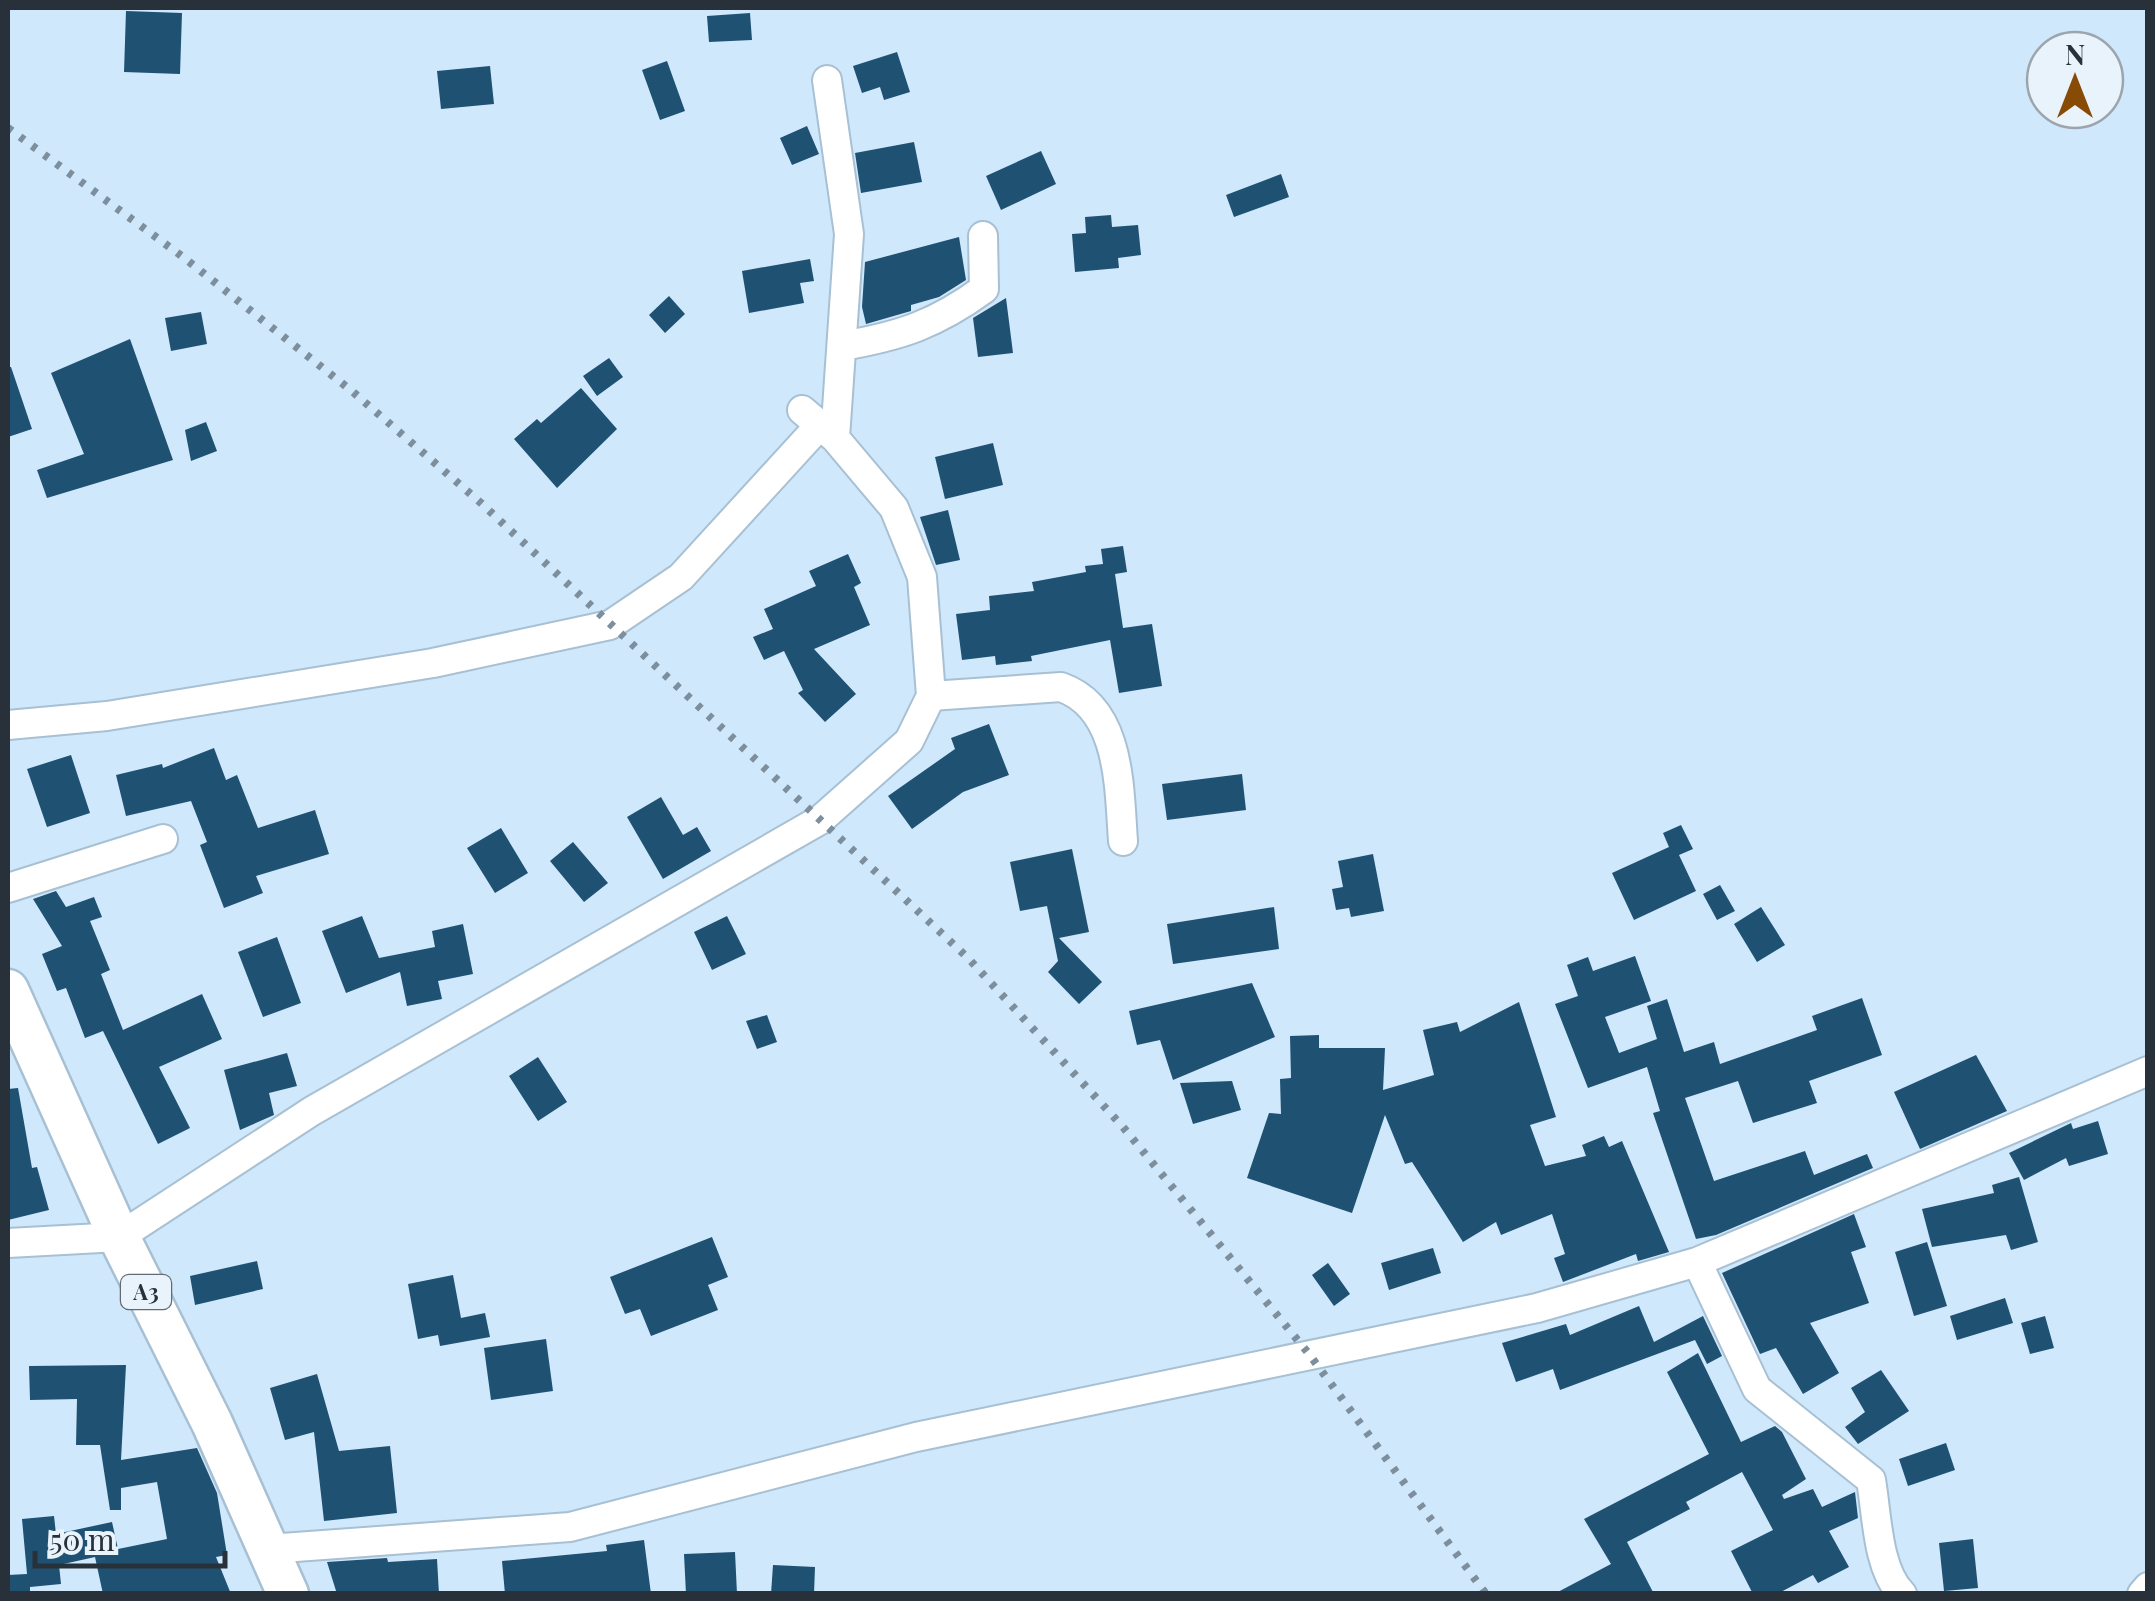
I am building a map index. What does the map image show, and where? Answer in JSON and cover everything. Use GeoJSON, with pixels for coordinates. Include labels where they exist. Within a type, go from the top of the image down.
{"type":"FeatureCollection","features":[{"type":"Feature","properties":{"kind":"highway","name":"A3"},"geometry":{"type":"LineString","coordinates":[[8,990],[119,1238],[212,1423],[288,1594]]}},
{"type":"Feature","properties":{"kind":"street"},"geometry":{"type":"LineString","coordinates":[[8,726],[106,716],[433,662],[610,625],[681,577],[819,424],[842,346],[850,234],[828,80]]}},
{"type":"Feature","properties":{"kind":"street"},"geometry":{"type":"LineString","coordinates":[[842,346],[894,337],[943,319],[984,289],[983,236]]}},
{"type":"Feature","properties":{"kind":"street"},"geometry":{"type":"LineString","coordinates":[[8,1243],[119,1238],[329,1102],[820,820],[910,742],[931,696],[922,577],[894,508],[819,424]]}},
{"type":"Feature","properties":{"kind":"street"},"geometry":{"type":"LineString","coordinates":[[931,696],[1061,687],[1075,692],[1098,714],[1108,733],[1123,841]]}},
{"type":"Feature","properties":{"kind":"street"},"geometry":{"type":"LineString","coordinates":[[8,888],[163,839]]}},
{"type":"Feature","properties":{"kind":"street"},"geometry":{"type":"LineString","coordinates":[[268,1550],[570,1527],[916,1437],[1537,1308],[1698,1262],[2148,1071]]}},
{"type":"Feature","properties":{"kind":"street"},"geometry":{"type":"LineString","coordinates":[[1698,1262],[1757,1390],[1871,1480],[1883,1549],[1895,1586],[1902,1594]]}},
{"type":"Feature","properties":{"kind":"street"},"geometry":{"type":"LineString","coordinates":[[2142,1594],[2148,1587]]}},
{"type":"Feature","properties":{"kind":"building"},"geometry":{"type":"Polygon","coordinates":[[[126,11],[182,13],[180,74],[124,72],[126,11]]]}},
{"type":"Feature","properties":{"kind":"building"},"geometry":{"type":"Polygon","coordinates":[[[750,13],[752,40],[709,42],[707,16],[750,13]]]}},
{"type":"Feature","properties":{"kind":"building"},"geometry":{"type":"Polygon","coordinates":[[[897,52],[910,92],[884,100],[880,87],[862,93],[853,66],[897,52]]]}},
{"type":"Feature","properties":{"kind":"building"},"geometry":{"type":"Polygon","coordinates":[[[667,61],[685,111],[660,120],[642,70],[667,61]]]}},
{"type":"Feature","properties":{"kind":"building"},"geometry":{"type":"Polygon","coordinates":[[[490,66],[494,104],[441,109],[437,71],[490,66]]]}},
{"type":"Feature","properties":{"kind":"building"},"geometry":{"type":"Polygon","coordinates":[[[807,126],[819,154],[792,165],[780,138],[807,126]]]}},
{"type":"Feature","properties":{"kind":"building"},"geometry":{"type":"Polygon","coordinates":[[[914,142],[922,182],[861,193],[855,153],[914,142]]]}},
{"type":"Feature","properties":{"kind":"building"},"geometry":{"type":"Polygon","coordinates":[[[1041,151],[1056,184],[1001,210],[986,176],[1041,151]]]}},
{"type":"Feature","properties":{"kind":"building"},"geometry":{"type":"Polygon","coordinates":[[[1281,174],[1289,197],[1234,217],[1226,195],[1281,174]]]}},
{"type":"Feature","properties":{"kind":"building"},"geometry":{"type":"Polygon","coordinates":[[[1111,215],[1112,227],[1138,225],[1141,255],[1118,258],[1119,268],[1075,272],[1072,234],[1086,233],[1085,217],[1111,215]]]}},
{"type":"Feature","properties":{"kind":"building"},"geometry":{"type":"Polygon","coordinates":[[[959,237],[966,280],[939,297],[911,305],[911,311],[866,324],[862,307],[865,262],[959,237]]]}},
{"type":"Feature","properties":{"kind":"building"},"geometry":{"type":"Polygon","coordinates":[[[810,259],[814,281],[800,283],[804,303],[749,313],[742,271],[810,259]]]}},
{"type":"Feature","properties":{"kind":"building"},"geometry":{"type":"Polygon","coordinates":[[[669,296],[685,314],[665,333],[649,315],[669,296]]]}},
{"type":"Feature","properties":{"kind":"building"},"geometry":{"type":"Polygon","coordinates":[[[1006,298],[1013,353],[978,357],[973,318],[1006,298]]]}},
{"type":"Feature","properties":{"kind":"building"},"geometry":{"type":"Polygon","coordinates":[[[201,312],[207,344],[171,351],[165,318],[201,312]]]}},
{"type":"Feature","properties":{"kind":"building"},"geometry":{"type":"Polygon","coordinates":[[[130,339],[173,460],[47,498],[37,470],[84,454],[51,373],[130,339]]]}},
{"type":"Feature","properties":{"kind":"building"},"geometry":{"type":"Polygon","coordinates":[[[609,358],[623,377],[597,396],[583,376],[609,358]]]}},
{"type":"Feature","properties":{"kind":"building"},"geometry":{"type":"Polygon","coordinates":[[[8,367],[32,429],[8,437],[8,367]]]}},
{"type":"Feature","properties":{"kind":"building"},"geometry":{"type":"Polygon","coordinates":[[[581,388],[617,429],[557,488],[514,439],[537,419],[541,423],[581,388]]]}},
{"type":"Feature","properties":{"kind":"building"},"geometry":{"type":"Polygon","coordinates":[[[206,422],[217,451],[191,461],[185,430],[206,422]]]}},
{"type":"Feature","properties":{"kind":"building"},"geometry":{"type":"Polygon","coordinates":[[[993,443],[1003,485],[945,499],[935,457],[993,443]]]}},
{"type":"Feature","properties":{"kind":"building"},"geometry":{"type":"Polygon","coordinates":[[[948,510],[960,560],[936,565],[920,517],[948,510]]]}},
{"type":"Feature","properties":{"kind":"building"},"geometry":{"type":"Polygon","coordinates":[[[1123,546],[1127,572],[1115,574],[1123,628],[1152,624],[1162,686],[1119,693],[1110,640],[1031,656],[1032,661],[996,665],[995,656],[962,660],[956,614],[990,610],[989,596],[1034,591],[1032,582],[1086,572],[1085,566],[1103,564],[1101,549],[1123,546]]]}},
{"type":"Feature","properties":{"kind":"building"},"geometry":{"type":"Polygon","coordinates":[[[848,554],[861,583],[854,587],[870,625],[814,649],[856,694],[825,722],[798,693],[803,690],[784,651],[764,660],[753,637],[773,629],[764,609],[816,586],[809,571],[848,554]]]}},
{"type":"Feature","properties":{"kind":"building"},"geometry":{"type":"Polygon","coordinates":[[[989,724],[1009,775],[963,792],[912,829],[888,796],[955,749],[951,738],[989,724]]]}},
{"type":"Feature","properties":{"kind":"building"},"geometry":{"type":"Polygon","coordinates":[[[214,748],[226,780],[237,775],[258,828],[315,810],[329,854],[256,876],[263,893],[224,908],[200,845],[207,842],[191,801],[126,816],[116,775],[162,764],[163,768],[214,748]]]}},
{"type":"Feature","properties":{"kind":"building"},"geometry":{"type":"Polygon","coordinates":[[[71,755],[90,813],[47,827],[27,769],[71,755]]]}},
{"type":"Feature","properties":{"kind":"building"},"geometry":{"type":"Polygon","coordinates":[[[1242,774],[1246,810],[1167,820],[1162,784],[1242,774]]]}},
{"type":"Feature","properties":{"kind":"building"},"geometry":{"type":"Polygon","coordinates":[[[661,797],[683,835],[697,827],[711,851],[663,879],[627,817],[661,797]]]}},
{"type":"Feature","properties":{"kind":"building"},"geometry":{"type":"Polygon","coordinates":[[[1681,825],[1693,849],[1679,855],[1696,891],[1634,920],[1612,873],[1669,847],[1663,833],[1681,825]]]}},
{"type":"Feature","properties":{"kind":"building"},"geometry":{"type":"Polygon","coordinates":[[[501,828],[528,873],[495,893],[467,848],[501,828]]]}},
{"type":"Feature","properties":{"kind":"building"},"geometry":{"type":"Polygon","coordinates":[[[573,842],[608,883],[584,902],[550,861],[573,842]]]}},
{"type":"Feature","properties":{"kind":"building"},"geometry":{"type":"Polygon","coordinates":[[[1072,849],[1089,932],[1059,938],[1102,982],[1079,1004],[1048,972],[1058,961],[1047,906],[1020,911],[1010,862],[1072,849]]]}},
{"type":"Feature","properties":{"kind":"building"},"geometry":{"type":"Polygon","coordinates":[[[1373,854],[1384,911],[1351,917],[1349,908],[1336,910],[1332,889],[1343,887],[1338,861],[1373,854]]]}},
{"type":"Feature","properties":{"kind":"building"},"geometry":{"type":"Polygon","coordinates":[[[1720,885],[1735,911],[1717,920],[1703,894],[1720,885]]]}},
{"type":"Feature","properties":{"kind":"building"},"geometry":{"type":"Polygon","coordinates":[[[56,891],[66,907],[94,897],[102,917],[90,921],[110,970],[101,974],[123,1030],[202,994],[222,1039],[159,1067],[190,1128],[158,1144],[103,1031],[85,1038],[66,988],[57,991],[42,954],[62,946],[33,899],[56,891]]]}},
{"type":"Feature","properties":{"kind":"building"},"geometry":{"type":"Polygon","coordinates":[[[1274,907],[1279,949],[1173,964],[1167,924],[1274,907]]]}},
{"type":"Feature","properties":{"kind":"building"},"geometry":{"type":"Polygon","coordinates":[[[1761,907],[1785,945],[1757,962],[1734,924],[1761,907]]]}},
{"type":"Feature","properties":{"kind":"building"},"geometry":{"type":"Polygon","coordinates":[[[362,916],[379,958],[435,947],[432,931],[463,924],[473,974],[438,981],[442,999],[407,1006],[400,972],[346,993],[322,931],[362,916]]]}},
{"type":"Feature","properties":{"kind":"building"},"geometry":{"type":"Polygon","coordinates":[[[727,916],[746,954],[712,970],[694,932],[727,916]]]}},
{"type":"Feature","properties":{"kind":"building"},"geometry":{"type":"Polygon","coordinates":[[[277,937],[301,1003],[263,1017],[238,952],[277,937]]]}},
{"type":"Feature","properties":{"kind":"building"},"geometry":{"type":"Polygon","coordinates":[[[1635,956],[1651,1001],[1605,1017],[1619,1053],[1657,1039],[1647,1006],[1667,999],[1684,1052],[1714,1042],[1720,1064],[1817,1030],[1812,1016],[1862,998],[1882,1055],[1809,1081],[1817,1103],[1753,1123],[1738,1081],[1685,1098],[1714,1181],[1805,1151],[1814,1175],[1867,1154],[1873,1168],[1716,1235],[1696,1239],[1653,1113],[1660,1111],[1647,1067],[1588,1088],[1555,1004],[1578,996],[1567,965],[1588,957],[1593,971],[1635,956]]]}},
{"type":"Feature","properties":{"kind":"building"},"geometry":{"type":"Polygon","coordinates":[[[1252,983],[1275,1037],[1173,1080],[1160,1040],[1137,1045],[1129,1011],[1252,983]]]}},
{"type":"Feature","properties":{"kind":"building"},"geometry":{"type":"Polygon","coordinates":[[[1519,1002],[1556,1117],[1530,1125],[1545,1166],[1586,1156],[1582,1145],[1604,1136],[1609,1147],[1622,1141],[1669,1252],[1638,1261],[1636,1254],[1563,1282],[1554,1258],[1565,1254],[1552,1214],[1501,1235],[1496,1222],[1463,1242],[1412,1162],[1405,1164],[1385,1115],[1352,1213],[1247,1178],[1269,1113],[1281,1114],[1280,1079],[1291,1078],[1290,1036],[1319,1035],[1319,1048],[1385,1048],[1383,1090],[1434,1075],[1423,1030],[1457,1022],[1460,1032],[1519,1002]]]}},
{"type":"Feature","properties":{"kind":"building"},"geometry":{"type":"Polygon","coordinates":[[[767,1015],[777,1042],[757,1049],[746,1021],[767,1015]]]}},
{"type":"Feature","properties":{"kind":"building"},"geometry":{"type":"Polygon","coordinates":[[[287,1053],[297,1086],[269,1093],[274,1115],[240,1130],[224,1070],[287,1053]]]}},
{"type":"Feature","properties":{"kind":"building"},"geometry":{"type":"Polygon","coordinates":[[[1976,1055],[2007,1111],[1920,1149],[1894,1092],[1976,1055]]]}},
{"type":"Feature","properties":{"kind":"building"},"geometry":{"type":"Polygon","coordinates":[[[538,1057],[567,1102],[538,1121],[509,1076],[538,1057]]]}},
{"type":"Feature","properties":{"kind":"building"},"geometry":{"type":"Polygon","coordinates":[[[1232,1081],[1241,1110],[1193,1124],[1180,1083],[1232,1081]]]}},
{"type":"Feature","properties":{"kind":"building"},"geometry":{"type":"Polygon","coordinates":[[[18,1088],[32,1168],[37,1167],[49,1210],[8,1220],[8,1089],[18,1088]]]}},
{"type":"Feature","properties":{"kind":"building"},"geometry":{"type":"Polygon","coordinates":[[[2098,1121],[2108,1154],[2069,1166],[2066,1158],[2024,1180],[2009,1153],[2071,1123],[2073,1129],[2098,1121]]]}},
{"type":"Feature","properties":{"kind":"building"},"geometry":{"type":"Polygon","coordinates":[[[2019,1177],[2038,1242],[2011,1250],[2006,1235],[1932,1247],[1922,1209],[1994,1193],[1992,1185],[2019,1177]]]}},
{"type":"Feature","properties":{"kind":"building"},"geometry":{"type":"Polygon","coordinates":[[[1854,1214],[1866,1247],[1851,1252],[1869,1303],[1810,1323],[1839,1373],[1803,1394],[1776,1348],[1760,1354],[1722,1273],[1854,1214]]]}},
{"type":"Feature","properties":{"kind":"building"},"geometry":{"type":"Polygon","coordinates":[[[712,1237],[728,1277],[708,1285],[718,1310],[651,1336],[640,1309],[625,1314],[610,1277],[712,1237]]]}},
{"type":"Feature","properties":{"kind":"building"},"geometry":{"type":"Polygon","coordinates":[[[1927,1242],[1947,1306],[1914,1316],[1895,1252],[1927,1242]]]}},
{"type":"Feature","properties":{"kind":"building"},"geometry":{"type":"Polygon","coordinates":[[[1433,1248],[1441,1273],[1389,1290],[1381,1263],[1433,1248]]]}},
{"type":"Feature","properties":{"kind":"building"},"geometry":{"type":"Polygon","coordinates":[[[257,1261],[263,1289],[195,1305],[190,1276],[257,1261]]]}},
{"type":"Feature","properties":{"kind":"building"},"geometry":{"type":"Polygon","coordinates":[[[1328,1263],[1350,1294],[1334,1306],[1312,1275],[1328,1263]]]}},
{"type":"Feature","properties":{"kind":"building"},"geometry":{"type":"Polygon","coordinates":[[[453,1275],[461,1318],[485,1313],[490,1337],[440,1346],[438,1335],[418,1339],[408,1284],[453,1275]]]}},
{"type":"Feature","properties":{"kind":"building"},"geometry":{"type":"Polygon","coordinates":[[[2005,1298],[2013,1323],[1957,1340],[1950,1316],[2005,1298]]]}},
{"type":"Feature","properties":{"kind":"building"},"geometry":{"type":"Polygon","coordinates":[[[1639,1306],[1654,1342],[1703,1316],[1722,1356],[1707,1364],[1695,1340],[1560,1390],[1553,1369],[1516,1382],[1502,1343],[1566,1324],[1570,1335],[1639,1306]]]}},
{"type":"Feature","properties":{"kind":"building"},"geometry":{"type":"Polygon","coordinates":[[[2045,1316],[2054,1348],[2030,1354],[2021,1323],[2045,1316]]]}},
{"type":"Feature","properties":{"kind":"building"},"geometry":{"type":"Polygon","coordinates":[[[546,1339],[553,1391],[491,1400],[484,1348],[546,1339]]]}},
{"type":"Feature","properties":{"kind":"building"},"geometry":{"type":"Polygon","coordinates":[[[1698,1353],[1741,1442],[1775,1426],[1782,1432],[1806,1479],[1782,1495],[1784,1499],[1813,1489],[1822,1507],[1855,1492],[1858,1518],[1829,1531],[1849,1567],[1818,1583],[1813,1575],[1777,1594],[1753,1594],[1731,1551],[1773,1530],[1742,1472],[1686,1502],[1690,1509],[1627,1542],[1654,1594],[1554,1594],[1611,1564],[1584,1519],[1709,1454],[1667,1372],[1698,1353]]]}},
{"type":"Feature","properties":{"kind":"building"},"geometry":{"type":"Polygon","coordinates":[[[126,1365],[121,1460],[197,1448],[217,1493],[227,1555],[216,1557],[231,1594],[103,1594],[95,1557],[59,1565],[61,1584],[30,1587],[30,1594],[8,1594],[8,1575],[27,1574],[22,1519],[54,1516],[56,1534],[112,1522],[118,1549],[167,1539],[157,1482],[121,1488],[121,1510],[110,1510],[100,1445],[76,1445],[77,1399],[30,1400],[29,1366],[126,1365]]]}},
{"type":"Feature","properties":{"kind":"building"},"geometry":{"type":"Polygon","coordinates":[[[1881,1370],[1909,1411],[1858,1444],[1845,1427],[1865,1412],[1851,1388],[1881,1370]]]}},
{"type":"Feature","properties":{"kind":"building"},"geometry":{"type":"Polygon","coordinates":[[[317,1374],[339,1451],[390,1446],[397,1513],[324,1521],[314,1432],[285,1440],[270,1388],[317,1374]]]}},
{"type":"Feature","properties":{"kind":"building"},"geometry":{"type":"Polygon","coordinates":[[[1946,1443],[1955,1470],[1908,1486],[1899,1459],[1946,1443]]]}},
{"type":"Feature","properties":{"kind":"building"},"geometry":{"type":"Polygon","coordinates":[[[1973,1539],[1978,1588],[1944,1591],[1939,1543],[1973,1539]]]}},
{"type":"Feature","properties":{"kind":"building"},"geometry":{"type":"Polygon","coordinates":[[[644,1540],[651,1594],[505,1594],[502,1561],[607,1551],[606,1545],[644,1540]]]}},
{"type":"Feature","properties":{"kind":"building"},"geometry":{"type":"Polygon","coordinates":[[[735,1552],[737,1594],[686,1594],[684,1554],[735,1552]]]}},
{"type":"Feature","properties":{"kind":"building"},"geometry":{"type":"Polygon","coordinates":[[[387,1558],[388,1562],[437,1559],[439,1594],[337,1594],[327,1562],[387,1558]]]}},
{"type":"Feature","properties":{"kind":"building"},"geometry":{"type":"Polygon","coordinates":[[[773,1565],[815,1567],[814,1594],[771,1594],[773,1565]]]}},
{"type":"Feature","properties":{"kind":"railway"},"geometry":{"type":"LineString","coordinates":[[8,128],[183,257],[353,392],[481,503],[968,958],[1123,1127],[1309,1354],[1486,1594]]}}]}
